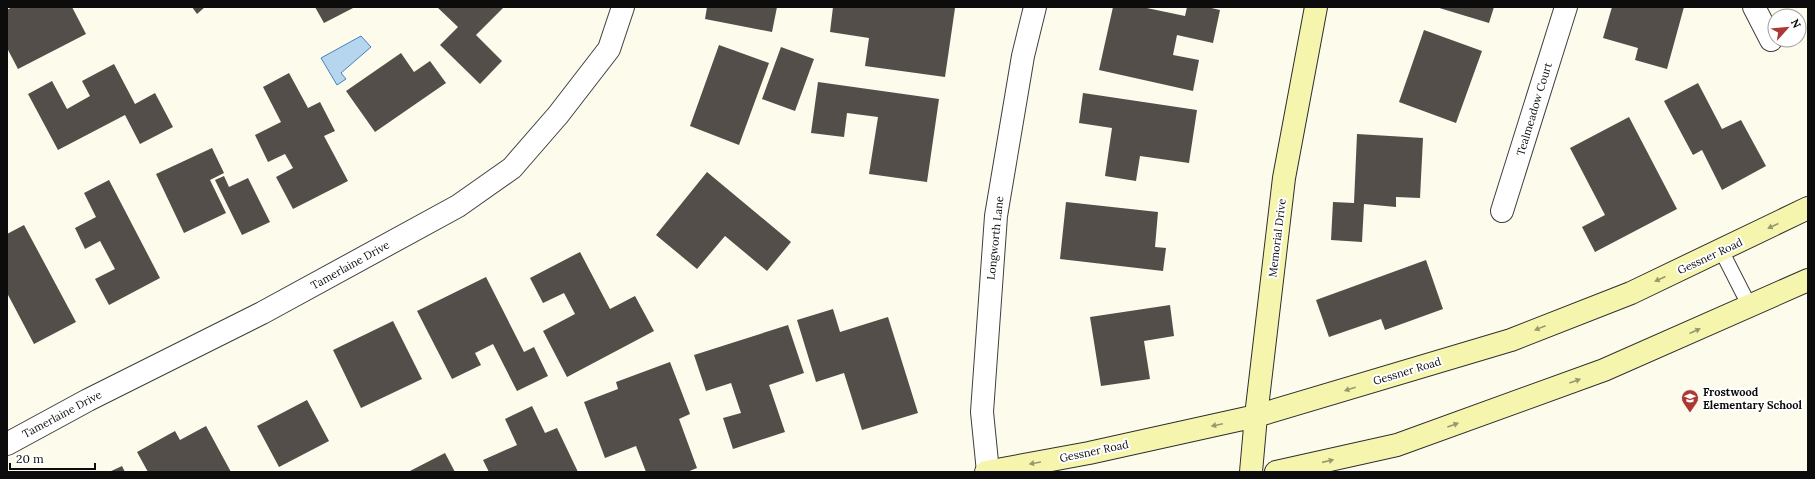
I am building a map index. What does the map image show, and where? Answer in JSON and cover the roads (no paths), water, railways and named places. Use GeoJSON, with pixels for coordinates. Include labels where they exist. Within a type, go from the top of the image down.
{"type":"FeatureCollection","features":[{"type":"Feature","properties":{"kind":"main road","name":"Memorial Drive"},"geometry":{"type":"LineString","coordinates":[[1252,472],[1256,416],[1284,178],[1316,7]]}},
{"type":"Feature","properties":{"kind":"main road","name":"Gessner Road"},"geometry":{"type":"LineString","coordinates":[[987,472],[1089,453],[1256,416],[1511,340],[1631,293],[1808,208]]}},
{"type":"Feature","properties":{"kind":"main road"},"geometry":{"type":"LineString","coordinates":[[1276,472],[1397,445],[1604,370],[1750,307],[1808,280]]}},
{"type":"Feature","properties":{"kind":"street","name":"Tamerlaine Drive"},"geometry":{"type":"LineString","coordinates":[[7,444],[88,400],[262,313],[458,206],[512,168],[558,115],[608,49],[623,7]]}},
{"type":"Feature","properties":{"kind":"street","name":"Longworth Lane"},"geometry":{"type":"LineString","coordinates":[[987,472],[982,412],[996,216],[1023,56],[1034,7]]}},
{"type":"Feature","properties":{"kind":"street","name":"Tealmeadow Court"},"geometry":{"type":"LineString","coordinates":[[1502,211],[1566,7]]}},
{"type":"Feature","properties":{"kind":"street"},"geometry":{"type":"LineString","coordinates":[[1754,7],[1767,32]]}},
{"type":"Feature","properties":{"kind":"lane"},"geometry":{"type":"LineString","coordinates":[[1721,250],[1750,307]]}},
{"type":"Feature","properties":{"kind":"water"},"geometry":{"type":"Polygon","coordinates":[[[361,36],[371,47],[341,73],[346,79],[337,85],[321,58],[361,36]]]}},
{"type":"Feature","properties":{"kind":"place","name":"Frostwood Elementary School"},"geometry":{"type":"Point","coordinates":[1690,413]}}]}
